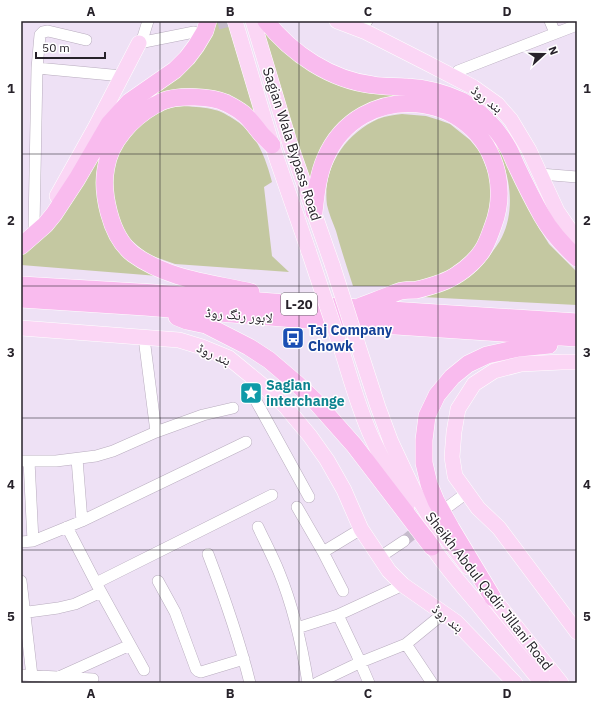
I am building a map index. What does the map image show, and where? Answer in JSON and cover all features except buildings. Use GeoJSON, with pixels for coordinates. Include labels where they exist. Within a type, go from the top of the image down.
{"type":"FeatureCollection","features":[{"type":"Feature","properties":{"kind":"highway"},"geometry":{"type":"LineString","coordinates":[[21,246],[45,225],[54,214],[77,179],[109,124],[129,102],[175,70],[187,58],[205,31],[208,21]]}},
{"type":"Feature","properties":{"kind":"highway"},"geometry":{"type":"LineString","coordinates":[[266,21],[294,50],[327,71],[344,78],[372,85],[407,87],[442,93],[462,102],[481,114],[507,145],[543,217],[557,237],[577,258]]}},
{"type":"Feature","properties":{"kind":"highway"},"geometry":{"type":"LineString","coordinates":[[272,146],[244,113],[225,102],[202,97],[180,98],[163,101],[146,111],[132,122],[111,150],[106,167],[104,182],[106,200],[112,221],[120,239],[132,253],[153,266],[183,277],[299,304]]}},
{"type":"Feature","properties":{"kind":"highway"},"geometry":{"type":"LineString","coordinates":[[314,212],[320,172],[325,158],[335,140],[350,123],[368,112],[386,105],[406,103],[427,105],[442,109],[457,116],[472,127],[487,145],[494,162],[499,181],[500,194],[498,213],[482,251],[473,261],[457,274],[434,286],[401,291],[356,308]]}},
{"type":"Feature","properties":{"kind":"highway","name":"لاہور رنگ روڈ"},"geometry":{"type":"LineString","coordinates":[[21,285],[577,322]]}},
{"type":"Feature","properties":{"kind":"highway","name":"لاہور رنگ روڈ"},"geometry":{"type":"LineString","coordinates":[[21,299],[145,307],[328,322],[577,338]]}},
{"type":"Feature","properties":{"kind":"highway"},"geometry":{"type":"LineString","coordinates":[[145,307],[187,321],[206,325],[249,347],[270,360],[315,401],[330,417],[354,445],[432,547]]}},
{"type":"Feature","properties":{"kind":"highway"},"geometry":{"type":"LineString","coordinates":[[494,598],[451,528],[436,501],[429,484],[424,463],[424,440],[427,416],[437,395],[452,377],[468,364],[486,355],[519,348],[577,343]]}},
{"type":"Feature","properties":{"kind":"main road","name":"Sagian Wala Bypass Road"},"geometry":{"type":"LineString","coordinates":[[235,21],[272,146],[342,351]]}},
{"type":"Feature","properties":{"kind":"main road","name":"Sagian Wala Bypass Road"},"geometry":{"type":"LineString","coordinates":[[253,21],[290,144],[333,267],[357,342]]}},
{"type":"Feature","properties":{"kind":"main road","name":"بند روڈ"},"geometry":{"type":"LineString","coordinates":[[337,21],[353,26],[425,62],[473,87],[497,104],[511,120],[529,150],[556,211],[577,240]]}},
{"type":"Feature","properties":{"kind":"main road"},"geometry":{"type":"LineString","coordinates":[[27,231],[51,208],[139,44]]}},
{"type":"Feature","properties":{"kind":"main road","name":"بند روڈ"},"geometry":{"type":"LineString","coordinates":[[21,328],[179,340],[202,346],[229,358],[285,406],[310,436],[344,490],[361,529],[389,571],[403,585],[456,622],[515,683]]}},
{"type":"Feature","properties":{"kind":"main road","name":"Sheikh Abdul Qadir Jillani Road"},"geometry":{"type":"LineString","coordinates":[[357,342],[391,442],[414,491],[428,514],[451,546],[561,683]]}},
{"type":"Feature","properties":{"kind":"main road","name":"Sheikh Abdul Qadir Jillani Road"},"geometry":{"type":"LineString","coordinates":[[342,351],[357,399],[372,437],[394,482],[432,547],[451,573],[542,683]]}},
{"type":"Feature","properties":{"kind":"main road"},"geometry":{"type":"LineString","coordinates":[[577,362],[521,364],[494,371],[474,384],[458,409],[452,457],[455,476],[468,492],[478,508],[499,528],[577,632]]}},
{"type":"Feature","properties":{"kind":"street"},"geometry":{"type":"LineString","coordinates":[[139,44],[148,21]]}},
{"type":"Feature","properties":{"kind":"street"},"geometry":{"type":"LineString","coordinates":[[353,26],[367,21]]}},
{"type":"Feature","properties":{"kind":"street"},"geometry":{"type":"LineString","coordinates":[[550,21],[555,33]]}},
{"type":"Feature","properties":{"kind":"street"},"geometry":{"type":"LineString","coordinates":[[453,77],[458,71],[577,25]]}},
{"type":"Feature","properties":{"kind":"street"},"geometry":{"type":"LineString","coordinates":[[27,231],[40,35],[46,26],[86,40]]}},
{"type":"Feature","properties":{"kind":"street"},"geometry":{"type":"LineString","coordinates":[[139,44],[194,32]]}},
{"type":"Feature","properties":{"kind":"street"},"geometry":{"type":"LineString","coordinates":[[37,68],[122,76]]}},
{"type":"Feature","properties":{"kind":"street"},"geometry":{"type":"LineString","coordinates":[[540,174],[577,177]]}},
{"type":"Feature","properties":{"kind":"street"},"geometry":{"type":"LineString","coordinates":[[144,338],[156,432]]}},
{"type":"Feature","properties":{"kind":"street"},"geometry":{"type":"LineString","coordinates":[[253,378],[255,399],[309,497]]}},
{"type":"Feature","properties":{"kind":"street"},"geometry":{"type":"LineString","coordinates":[[33,541],[25,462],[56,461],[96,456],[113,451],[156,432],[203,415],[233,408]]}},
{"type":"Feature","properties":{"kind":"street"},"geometry":{"type":"LineString","coordinates":[[21,542],[33,541],[82,521],[246,442]]}},
{"type":"Feature","properties":{"kind":"street"},"geometry":{"type":"LineString","coordinates":[[77,459],[82,521]]}},
{"type":"Feature","properties":{"kind":"street"},"geometry":{"type":"LineString","coordinates":[[449,506],[468,492]]}},
{"type":"Feature","properties":{"kind":"street"},"geometry":{"type":"LineString","coordinates":[[23,612],[58,608],[75,604],[98,588],[272,495]]}},
{"type":"Feature","properties":{"kind":"street"},"geometry":{"type":"LineString","coordinates":[[297,506],[343,591]]}},
{"type":"Feature","properties":{"kind":"street"},"geometry":{"type":"LineString","coordinates":[[67,527],[98,588],[144,670]]}},
{"type":"Feature","properties":{"kind":"street"},"geometry":{"type":"LineString","coordinates":[[258,527],[279,572],[297,628],[308,683]]}},
{"type":"Feature","properties":{"kind":"street"},"geometry":{"type":"LineString","coordinates":[[322,552],[361,529]]}},
{"type":"Feature","properties":{"kind":"street"},"geometry":{"type":"LineString","coordinates":[[380,557],[404,541]]}},
{"type":"Feature","properties":{"kind":"street"},"geometry":{"type":"LineString","coordinates":[[208,554],[223,594],[244,659],[250,683]]}},
{"type":"Feature","properties":{"kind":"street"},"geometry":{"type":"LineString","coordinates":[[158,581],[175,612],[198,671],[201,672],[244,659]]}},
{"type":"Feature","properties":{"kind":"street"},"geometry":{"type":"LineString","coordinates":[[21,582],[26,676],[59,677],[93,681],[88,664]]}},
{"type":"Feature","properties":{"kind":"street"},"geometry":{"type":"LineString","coordinates":[[297,628],[338,615],[403,585]]}},
{"type":"Feature","properties":{"kind":"street"},"geometry":{"type":"LineString","coordinates":[[317,683],[361,662],[406,644],[444,613]]}},
{"type":"Feature","properties":{"kind":"street"},"geometry":{"type":"LineString","coordinates":[[338,615],[361,662],[369,683]]}},
{"type":"Feature","properties":{"kind":"street"},"geometry":{"type":"LineString","coordinates":[[406,644],[432,683]]}},
{"type":"Feature","properties":{"kind":"street"},"geometry":{"type":"LineString","coordinates":[[59,677],[130,645]]}},
{"type":"Feature","properties":{"kind":"green space"},"geometry":{"type":"Polygon","coordinates":[[[208,21],[234,21],[262,135],[202,97],[134,112],[144,91],[175,70],[208,21]]]}},
{"type":"Feature","properties":{"kind":"green space"},"geometry":{"type":"Polygon","coordinates":[[[261,23],[283,50],[397,95],[378,102],[336,128],[326,140],[310,181],[296,142],[261,23]]]}},
{"type":"Feature","properties":{"kind":"green space"},"geometry":{"type":"Polygon","coordinates":[[[184,106],[207,108],[222,112],[241,124],[254,138],[263,154],[272,182],[264,187],[272,256],[289,272],[175,264],[147,254],[130,239],[122,228],[116,214],[111,177],[117,154],[130,135],[156,113],[173,107],[184,106]]]}},
{"type":"Feature","properties":{"kind":"green space"},"geometry":{"type":"Polygon","coordinates":[[[402,114],[426,116],[450,124],[470,140],[480,152],[492,182],[493,209],[485,233],[460,268],[416,283],[390,286],[353,286],[327,205],[326,191],[328,178],[332,165],[338,154],[355,134],[366,125],[378,119],[402,114]]]}},
{"type":"Feature","properties":{"kind":"green space"},"geometry":{"type":"Polygon","coordinates":[[[111,136],[111,221],[158,276],[21,265],[21,246],[111,136]]]}},
{"type":"Feature","properties":{"kind":"green space"},"geometry":{"type":"Polygon","coordinates":[[[497,144],[503,153],[519,190],[549,244],[577,272],[577,305],[422,297],[451,287],[470,276],[479,269],[501,240],[509,214],[510,202],[507,178],[495,146],[497,144]]]}},
{"type":"Feature","properties":{"kind":"tunnel"},"geometry":{"type":"LineString","coordinates":[[202,29],[229,21]]}},
{"type":"Feature","properties":{"kind":"tunnel"},"geometry":{"type":"LineString","coordinates":[[404,541],[424,525]]}},
{"type":"Feature","properties":{"kind":"place","name":"Taj Company Chowk"},"geometry":{"type":"Point","coordinates":[293,338]}},
{"type":"Feature","properties":{"kind":"place","name":"Sagian interchange"},"geometry":{"type":"Point","coordinates":[251,393]}}]}
